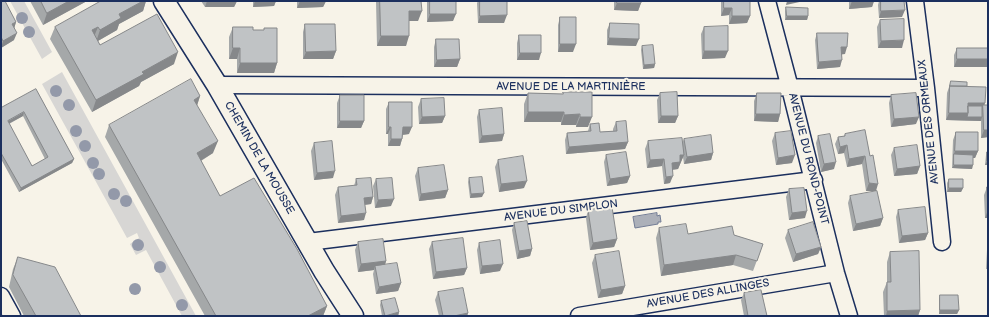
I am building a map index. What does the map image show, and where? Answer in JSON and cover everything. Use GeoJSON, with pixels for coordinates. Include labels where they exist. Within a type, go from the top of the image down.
{"type":"FeatureCollection","features":[{"type":"Feature","properties":{"kind":"street","name":"CHEMIN DE LA MOUSSE"},"geometry":{"type":"LineString","coordinates":[[164,1],[217,85],[324,271],[353,316]]}},
{"type":"Feature","properties":{"kind":"street","name":"AVENUE DU ROND-POINT"},"geometry":{"type":"LineString","coordinates":[[767,1],[814,180],[836,272],[849,316]]}},
{"type":"Feature","properties":{"kind":"street","name":"AVENUE DES ORMEAUX"},"geometry":{"type":"LineString","coordinates":[[915,1],[926,88],[942,242]]}},
{"type":"Feature","properties":{"kind":"street","name":"AVENUE DE LA MARTINIÈRE"},"geometry":{"type":"LineString","coordinates":[[217,85],[926,88]]}},
{"type":"Feature","properties":{"kind":"street","name":"AVENUE DU SIMPLON"},"geometry":{"type":"LineString","coordinates":[[308,242],[814,180]]}},
{"type":"Feature","properties":{"kind":"street","name":"AVENUE DES ALLINGES"},"geometry":{"type":"LineString","coordinates":[[579,316],[836,272]]}},
{"type":"Feature","properties":{"kind":"street"},"geometry":{"type":"LineString","coordinates":[[1,296],[12,316]]}},
{"type":"Feature","properties":{"kind":"shaded area"},"geometry":{"type":"Polygon","coordinates":[[[10,1],[24,1],[52,52],[42,59],[10,1]]]}},
{"type":"Feature","properties":{"kind":"shaded area"},"geometry":{"type":"Polygon","coordinates":[[[62,72],[196,316],[182,316],[146,250],[136,255],[130,244],[139,238],[137,233],[127,238],[42,84],[62,72]]]}},
{"type":"Feature","properties":{"kind":"shaded area"},"geometry":{"type":"Polygon","coordinates":[[[657,213],[657,216],[660,215],[661,222],[658,222],[658,224],[635,228],[633,217],[657,213]]]}},
{"type":"Feature","properties":{"kind":"building"},"geometry":{"type":"Polygon","coordinates":[[[2,1],[5,1],[16,22],[12,24],[17,33],[3,41],[1,37],[2,1]]]}},
{"type":"Feature","properties":{"kind":"building"},"geometry":{"type":"Polygon","coordinates":[[[41,1],[69,1],[47,13],[41,1]]]}},
{"type":"Feature","properties":{"kind":"building"},"geometry":{"type":"Polygon","coordinates":[[[101,1],[143,1],[119,14],[121,18],[100,30],[98,27],[92,30],[100,45],[157,14],[178,52],[142,72],[144,74],[96,100],[55,27],[101,1]]]}},
{"type":"Feature","properties":{"kind":"building"},"geometry":{"type":"Polygon","coordinates":[[[380,1],[421,1],[422,11],[409,11],[409,36],[381,36],[380,1]]]}},
{"type":"Feature","properties":{"kind":"building"},"geometry":{"type":"Polygon","coordinates":[[[430,1],[456,1],[456,14],[430,14],[430,1]]]}},
{"type":"Feature","properties":{"kind":"building"},"geometry":{"type":"Polygon","coordinates":[[[480,1],[507,1],[507,15],[480,16],[480,1]]]}},
{"type":"Feature","properties":{"kind":"building"},"geometry":{"type":"Polygon","coordinates":[[[617,1],[641,1],[641,3],[617,3],[617,1]]]}},
{"type":"Feature","properties":{"kind":"building"},"geometry":{"type":"Polygon","coordinates":[[[724,1],[750,1],[750,16],[732,16],[732,8],[724,8],[724,1]]]}},
{"type":"Feature","properties":{"kind":"building"},"geometry":{"type":"Polygon","coordinates":[[[881,1],[904,1],[905,10],[881,11],[881,1]]]}},
{"type":"Feature","properties":{"kind":"building"},"geometry":{"type":"Polygon","coordinates":[[[786,7],[808,8],[808,16],[787,16],[786,7]]]}},
{"type":"Feature","properties":{"kind":"building"},"geometry":{"type":"Polygon","coordinates":[[[560,17],[576,17],[576,44],[560,44],[560,17]]]}},
{"type":"Feature","properties":{"kind":"building"},"geometry":{"type":"Polygon","coordinates":[[[904,19],[904,40],[881,41],[880,20],[904,19]]]}},
{"type":"Feature","properties":{"kind":"building"},"geometry":{"type":"Polygon","coordinates":[[[610,23],[639,24],[639,39],[609,38],[610,23]]]}},
{"type":"Feature","properties":{"kind":"building"},"geometry":{"type":"Polygon","coordinates":[[[305,24],[335,24],[336,51],[306,52],[305,24]]]}},
{"type":"Feature","properties":{"kind":"building"},"geometry":{"type":"Polygon","coordinates":[[[728,26],[728,51],[704,51],[704,27],[728,26]]]}},
{"type":"Feature","properties":{"kind":"building"},"geometry":{"type":"Polygon","coordinates":[[[233,27],[253,27],[253,30],[277,28],[277,63],[240,63],[240,48],[233,48],[233,27]]]}},
{"type":"Feature","properties":{"kind":"building"},"geometry":{"type":"Polygon","coordinates":[[[817,33],[848,33],[847,47],[841,47],[842,60],[819,62],[817,33]]]}},
{"type":"Feature","properties":{"kind":"building"},"geometry":{"type":"Polygon","coordinates":[[[519,35],[541,35],[541,53],[520,53],[519,35]]]}},
{"type":"Feature","properties":{"kind":"building"},"geometry":{"type":"Polygon","coordinates":[[[436,39],[459,39],[460,59],[437,60],[436,39]]]}},
{"type":"Feature","properties":{"kind":"building"},"geometry":{"type":"Polygon","coordinates":[[[653,45],[655,64],[644,65],[642,46],[653,45]]]}},
{"type":"Feature","properties":{"kind":"building"},"geometry":{"type":"Polygon","coordinates":[[[957,48],[988,48],[988,59],[957,59],[957,48]]]}},
{"type":"Feature","properties":{"kind":"building"},"geometry":{"type":"Polygon","coordinates":[[[191,79],[200,96],[194,100],[218,141],[197,153],[220,196],[254,178],[297,249],[327,306],[308,316],[216,316],[109,125],[191,79]]]}},
{"type":"Feature","properties":{"kind":"building"},"geometry":{"type":"Polygon","coordinates":[[[951,81],[967,82],[967,86],[950,86],[951,81]]]}},
{"type":"Feature","properties":{"kind":"building"},"geometry":{"type":"Polygon","coordinates":[[[950,86],[986,87],[985,103],[968,103],[968,113],[949,113],[950,86]]]}},
{"type":"Feature","properties":{"kind":"building"},"geometry":{"type":"Polygon","coordinates":[[[36,89],[74,159],[21,188],[1,153],[1,108],[36,89]],[[24,112],[8,121],[32,166],[48,157],[24,112]]]}},
{"type":"Feature","properties":{"kind":"building"},"geometry":{"type":"Polygon","coordinates":[[[563,92],[592,92],[592,117],[580,117],[580,114],[564,115],[564,112],[528,112],[528,93],[563,94],[563,92]]]}},
{"type":"Feature","properties":{"kind":"building"},"geometry":{"type":"Polygon","coordinates":[[[677,92],[678,116],[661,116],[660,93],[677,92]]]}},
{"type":"Feature","properties":{"kind":"building"},"geometry":{"type":"Polygon","coordinates":[[[757,93],[781,93],[780,114],[756,114],[757,93]]]}},
{"type":"Feature","properties":{"kind":"building"},"geometry":{"type":"Polygon","coordinates":[[[916,93],[919,117],[894,119],[891,95],[916,93]]]}},
{"type":"Feature","properties":{"kind":"building"},"geometry":{"type":"Polygon","coordinates":[[[340,95],[364,95],[364,121],[340,121],[340,95]]]}},
{"type":"Feature","properties":{"kind":"building"},"geometry":{"type":"Polygon","coordinates":[[[444,98],[445,116],[422,117],[421,99],[444,98]]]}},
{"type":"Feature","properties":{"kind":"building"},"geometry":{"type":"Polygon","coordinates":[[[389,102],[412,102],[412,127],[403,127],[402,139],[391,139],[391,127],[389,127],[389,102]]]}},
{"type":"Feature","properties":{"kind":"building"},"geometry":{"type":"Polygon","coordinates":[[[983,105],[988,105],[988,130],[984,130],[983,105]]]}},
{"type":"Feature","properties":{"kind":"building"},"geometry":{"type":"Polygon","coordinates":[[[968,106],[982,106],[982,117],[967,117],[968,106]]]}},
{"type":"Feature","properties":{"kind":"building"},"geometry":{"type":"Polygon","coordinates":[[[502,108],[504,134],[482,136],[479,110],[502,108]]]}},
{"type":"Feature","properties":{"kind":"building"},"geometry":{"type":"Polygon","coordinates":[[[626,121],[628,142],[569,147],[567,133],[591,131],[590,124],[599,123],[600,132],[617,131],[616,122],[626,121]]]}},
{"type":"Feature","properties":{"kind":"building"},"geometry":{"type":"Polygon","coordinates":[[[865,130],[870,156],[873,155],[878,184],[869,183],[865,156],[849,159],[847,145],[840,147],[838,137],[865,130]]]}},
{"type":"Feature","properties":{"kind":"building"},"geometry":{"type":"Polygon","coordinates":[[[791,131],[795,155],[778,158],[775,133],[791,131]]]}},
{"type":"Feature","properties":{"kind":"building"},"geometry":{"type":"Polygon","coordinates":[[[956,132],[978,132],[978,151],[955,151],[956,132]]]}},
{"type":"Feature","properties":{"kind":"building"},"geometry":{"type":"Polygon","coordinates":[[[830,134],[836,162],[824,164],[818,136],[830,134]]]}},
{"type":"Feature","properties":{"kind":"building"},"geometry":{"type":"Polygon","coordinates":[[[711,135],[713,153],[687,157],[684,139],[711,135]]]}},
{"type":"Feature","properties":{"kind":"building"},"geometry":{"type":"Polygon","coordinates":[[[682,138],[684,155],[680,155],[680,162],[672,163],[673,176],[666,177],[664,159],[650,160],[648,141],[682,138]]]}},
{"type":"Feature","properties":{"kind":"building"},"geometry":{"type":"Polygon","coordinates":[[[332,141],[335,171],[317,173],[314,143],[332,141]]]}},
{"type":"Feature","properties":{"kind":"building"},"geometry":{"type":"Polygon","coordinates":[[[917,145],[920,166],[897,169],[894,148],[917,145]]]}},
{"type":"Feature","properties":{"kind":"building"},"geometry":{"type":"Polygon","coordinates":[[[626,152],[630,176],[610,179],[606,155],[626,152]]]}},
{"type":"Feature","properties":{"kind":"building"},"geometry":{"type":"Polygon","coordinates":[[[954,154],[973,155],[973,165],[954,165],[954,154]]]}},
{"type":"Feature","properties":{"kind":"building"},"geometry":{"type":"Polygon","coordinates":[[[523,156],[527,181],[501,184],[498,160],[523,156]]]}},
{"type":"Feature","properties":{"kind":"building"},"geometry":{"type":"Polygon","coordinates":[[[444,165],[448,190],[421,194],[418,168],[444,165]]]}},
{"type":"Feature","properties":{"kind":"building"},"geometry":{"type":"Polygon","coordinates":[[[482,177],[484,193],[471,194],[469,178],[482,177]]]}},
{"type":"Feature","properties":{"kind":"building"},"geometry":{"type":"Polygon","coordinates":[[[371,178],[373,197],[364,198],[366,213],[341,216],[338,187],[357,185],[356,179],[371,178]]]}},
{"type":"Feature","properties":{"kind":"building"},"geometry":{"type":"Polygon","coordinates":[[[392,178],[394,199],[378,200],[376,179],[392,178]]]}},
{"type":"Feature","properties":{"kind":"building"},"geometry":{"type":"Polygon","coordinates":[[[949,179],[963,179],[963,188],[949,188],[949,179]]]}},
{"type":"Feature","properties":{"kind":"building"},"geometry":{"type":"Polygon","coordinates":[[[987,187],[988,187],[988,210],[987,187]]]}},
{"type":"Feature","properties":{"kind":"building"},"geometry":{"type":"Polygon","coordinates":[[[804,188],[807,211],[792,213],[789,189],[804,188]]]}},
{"type":"Feature","properties":{"kind":"building"},"geometry":{"type":"Polygon","coordinates":[[[877,191],[883,218],[856,224],[850,196],[877,191]]]}},
{"type":"Feature","properties":{"kind":"building"},"geometry":{"type":"Polygon","coordinates":[[[612,207],[617,239],[593,243],[588,210],[612,207]]]}},
{"type":"Feature","properties":{"kind":"building"},"geometry":{"type":"Polygon","coordinates":[[[925,207],[928,233],[902,236],[898,210],[925,207]]]}},
{"type":"Feature","properties":{"kind":"building"},"geometry":{"type":"Polygon","coordinates":[[[527,221],[532,249],[519,251],[514,223],[527,221]]]}},
{"type":"Feature","properties":{"kind":"building"},"geometry":{"type":"Polygon","coordinates":[[[813,222],[821,247],[796,254],[788,230],[813,222]]]}},
{"type":"Feature","properties":{"kind":"building"},"geometry":{"type":"Polygon","coordinates":[[[686,224],[688,234],[732,226],[734,235],[763,244],[757,261],[736,255],[664,265],[659,228],[686,224]]]}},
{"type":"Feature","properties":{"kind":"building"},"geometry":{"type":"Polygon","coordinates":[[[463,238],[467,268],[436,272],[432,242],[463,238]]]}},
{"type":"Feature","properties":{"kind":"building"},"geometry":{"type":"Polygon","coordinates":[[[383,239],[386,261],[361,264],[358,242],[383,239]]]}},
{"type":"Feature","properties":{"kind":"building"},"geometry":{"type":"Polygon","coordinates":[[[500,240],[503,264],[482,266],[479,243],[500,240]]]}},
{"type":"Feature","properties":{"kind":"building"},"geometry":{"type":"Polygon","coordinates":[[[619,251],[625,286],[601,290],[595,255],[619,251]]]}},
{"type":"Feature","properties":{"kind":"building"},"geometry":{"type":"Polygon","coordinates":[[[919,251],[920,310],[887,311],[887,282],[891,282],[890,252],[919,251]]]}},
{"type":"Feature","properties":{"kind":"building"},"geometry":{"type":"Polygon","coordinates":[[[18,257],[55,267],[81,316],[36,316],[13,275],[18,257]]]}},
{"type":"Feature","properties":{"kind":"building"},"geometry":{"type":"Polygon","coordinates":[[[397,263],[401,283],[379,287],[375,266],[397,263]]]}},
{"type":"Feature","properties":{"kind":"building"},"geometry":{"type":"Polygon","coordinates":[[[463,288],[468,313],[454,316],[443,316],[438,292],[463,288]]]}},
{"type":"Feature","properties":{"kind":"building"},"geometry":{"type":"Polygon","coordinates":[[[761,290],[767,316],[748,316],[744,293],[761,290]]]}},
{"type":"Feature","properties":{"kind":"building"},"geometry":{"type":"Polygon","coordinates":[[[940,295],[958,295],[959,310],[940,310],[940,295]]]}},
{"type":"Feature","properties":{"kind":"building"},"geometry":{"type":"Polygon","coordinates":[[[395,298],[399,312],[385,316],[381,301],[395,298]]]}}]}
